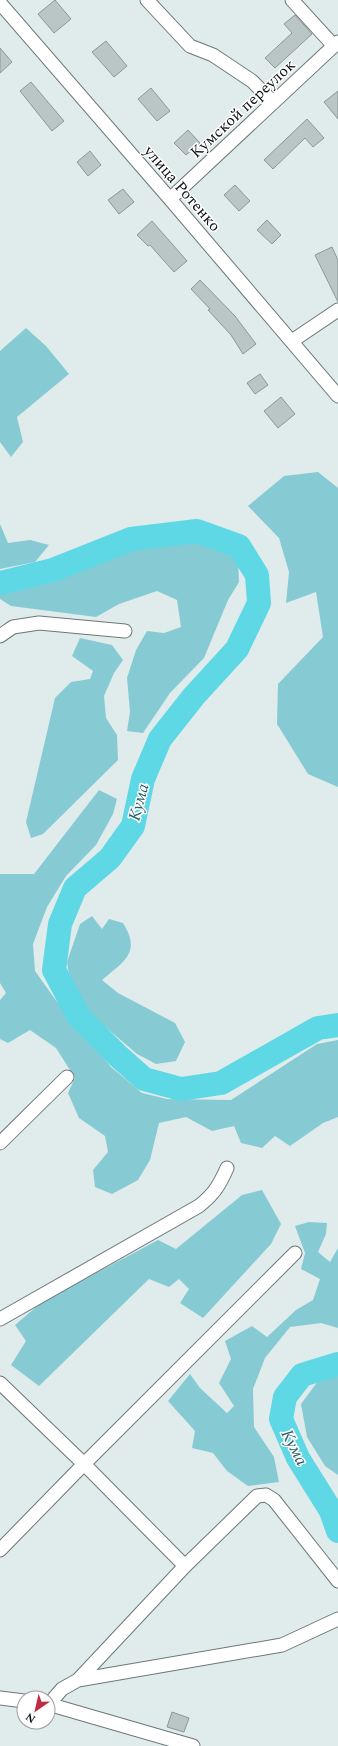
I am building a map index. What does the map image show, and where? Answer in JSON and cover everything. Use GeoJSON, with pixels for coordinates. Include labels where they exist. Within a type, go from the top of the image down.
{"type":"FeatureCollection","features":[{"type":"Feature","properties":{"kind":"street"},"geometry":{"type":"LineString","coordinates":[[146,0],[190,46],[213,55],[252,81],[274,102]]}},
{"type":"Feature","properties":{"kind":"street"},"geometry":{"type":"LineString","coordinates":[[292,0],[336,44]]}},
{"type":"Feature","properties":{"kind":"street","name":"улица Ротенко"},"geometry":{"type":"LineString","coordinates":[[0,3],[338,396]]}},
{"type":"Feature","properties":{"kind":"street","name":"Кумской переулок"},"geometry":{"type":"LineString","coordinates":[[170,199],[336,44]]}},
{"type":"Feature","properties":{"kind":"street"},"geometry":{"type":"LineString","coordinates":[[292,341],[338,310]]}},
{"type":"Feature","properties":{"kind":"street"},"geometry":{"type":"LineString","coordinates":[[0,636],[13,627],[39,623],[125,631]]}},
{"type":"Feature","properties":{"kind":"street"},"geometry":{"type":"LineString","coordinates":[[0,1143],[67,1077]]}},
{"type":"Feature","properties":{"kind":"street"},"geometry":{"type":"LineString","coordinates":[[0,1319],[199,1206],[211,1196],[218,1187],[227,1168]]}},
{"type":"Feature","properties":{"kind":"street"},"geometry":{"type":"LineString","coordinates":[[0,1550],[84,1464],[296,1253]]}},
{"type":"Feature","properties":{"kind":"street"},"geometry":{"type":"LineString","coordinates":[[0,1383],[84,1464],[185,1566]]}},
{"type":"Feature","properties":{"kind":"street"},"geometry":{"type":"LineString","coordinates":[[56,1696],[62,1689],[78,1680],[185,1566],[258,1496],[266,1495],[274,1500],[338,1581]]}},
{"type":"Feature","properties":{"kind":"street"},"geometry":{"type":"LineString","coordinates":[[78,1680],[282,1645],[338,1619]]}},
{"type":"Feature","properties":{"kind":"street"},"geometry":{"type":"LineString","coordinates":[[0,1698],[16,1700]]}},
{"type":"Feature","properties":{"kind":"street"},"geometry":{"type":"LineString","coordinates":[[56,1706],[193,1746]]}},
{"type":"Feature","properties":{"kind":"shaded area"},"geometry":{"type":"Polygon","coordinates":[[[26,328],[46,346],[69,374],[17,417],[23,442],[11,457],[0,442],[0,351],[26,328]]]}},
{"type":"Feature","properties":{"kind":"shaded area"},"geometry":{"type":"Polygon","coordinates":[[[318,472],[338,488],[338,787],[308,774],[277,724],[278,684],[323,637],[316,592],[286,603],[289,572],[279,538],[248,506],[284,476],[318,472]]]}},
{"type":"Feature","properties":{"kind":"shaded area"},"geometry":{"type":"Polygon","coordinates":[[[0,524],[8,543],[30,540],[49,545],[35,562],[0,569],[0,524]]]}},
{"type":"Feature","properties":{"kind":"shaded area"},"geometry":{"type":"Polygon","coordinates":[[[193,536],[217,546],[238,561],[239,582],[228,600],[204,658],[170,693],[143,733],[127,731],[130,712],[127,678],[136,650],[147,631],[164,633],[181,627],[177,600],[157,591],[119,604],[96,617],[11,606],[0,599],[0,589],[38,581],[130,545],[193,536]]]}},
{"type":"Feature","properties":{"kind":"shaded area"},"geometry":{"type":"Polygon","coordinates":[[[80,638],[112,645],[123,660],[114,673],[104,696],[106,718],[117,735],[118,760],[43,834],[31,838],[26,822],[55,698],[71,682],[90,679],[93,671],[72,656],[80,638]]]}},
{"type":"Feature","properties":{"kind":"shaded area"},"geometry":{"type":"Polygon","coordinates":[[[99,790],[117,799],[113,814],[96,845],[66,876],[47,907],[33,944],[35,971],[55,999],[111,1067],[142,1093],[167,1099],[231,1100],[317,1044],[338,1040],[338,1117],[323,1123],[290,1146],[275,1136],[262,1148],[241,1143],[234,1126],[212,1131],[186,1117],[159,1123],[150,1160],[138,1180],[112,1194],[95,1187],[93,1170],[108,1152],[105,1136],[79,1118],[68,1093],[75,1078],[56,1048],[30,1030],[8,1043],[0,1039],[0,1000],[6,993],[0,983],[0,874],[34,874],[99,790]]]}},
{"type":"Feature","properties":{"kind":"shaded area"},"geometry":{"type":"Polygon","coordinates":[[[92,916],[102,929],[109,919],[123,923],[131,942],[128,956],[117,968],[102,980],[118,993],[175,1023],[185,1042],[176,1061],[156,1064],[137,1054],[88,1012],[71,987],[67,962],[80,924],[92,916]]]}},
{"type":"Feature","properties":{"kind":"shaded area"},"geometry":{"type":"Polygon","coordinates":[[[262,1190],[281,1224],[271,1244],[203,1318],[180,1303],[189,1289],[179,1279],[169,1287],[149,1279],[39,1386],[11,1365],[26,1341],[15,1325],[42,1302],[158,1240],[176,1249],[242,1195],[262,1190]]]}},
{"type":"Feature","properties":{"kind":"shaded area"},"geometry":{"type":"Polygon","coordinates":[[[309,1222],[327,1223],[326,1234],[318,1252],[330,1262],[338,1248],[338,1328],[321,1323],[290,1327],[265,1358],[253,1389],[254,1427],[274,1457],[279,1482],[248,1486],[227,1471],[213,1453],[192,1448],[195,1431],[168,1401],[190,1374],[200,1388],[227,1413],[234,1406],[219,1383],[231,1359],[225,1341],[252,1326],[267,1337],[296,1310],[313,1300],[320,1279],[301,1269],[305,1253],[295,1226],[309,1222]]]}},
{"type":"Feature","properties":{"kind":"shaded area"},"geometry":{"type":"Polygon","coordinates":[[[338,1374],[338,1475],[325,1466],[307,1437],[301,1404],[318,1381],[338,1374]]]}},
{"type":"Feature","properties":{"kind":"building"},"geometry":{"type":"Polygon","coordinates":[[[55,0],[71,19],[54,33],[38,14],[55,0]]]}},
{"type":"Feature","properties":{"kind":"building"},"geometry":{"type":"Polygon","coordinates":[[[295,15],[312,34],[275,68],[265,58],[292,33],[284,24],[295,15]]]}},
{"type":"Feature","properties":{"kind":"building"},"geometry":{"type":"Polygon","coordinates":[[[106,41],[127,66],[114,77],[92,52],[106,41]]]}},
{"type":"Feature","properties":{"kind":"building"},"geometry":{"type":"Polygon","coordinates":[[[0,48],[12,62],[0,73],[0,48]]]}},
{"type":"Feature","properties":{"kind":"building"},"geometry":{"type":"Polygon","coordinates":[[[31,82],[64,121],[52,131],[20,91],[31,82]]]}},
{"type":"Feature","properties":{"kind":"building"},"geometry":{"type":"Polygon","coordinates":[[[151,88],[170,111],[157,121],[138,99],[151,88]]]}},
{"type":"Feature","properties":{"kind":"building"},"geometry":{"type":"Polygon","coordinates":[[[338,91],[338,119],[324,102],[338,91]]]}},
{"type":"Feature","properties":{"kind":"building"},"geometry":{"type":"Polygon","coordinates":[[[307,119],[324,138],[313,147],[305,138],[273,169],[264,160],[307,119]]]}},
{"type":"Feature","properties":{"kind":"building"},"geometry":{"type":"Polygon","coordinates":[[[188,130],[200,143],[186,155],[174,143],[188,130]]]}},
{"type":"Feature","properties":{"kind":"building"},"geometry":{"type":"Polygon","coordinates":[[[90,151],[101,165],[88,176],[77,162],[90,151]]]}},
{"type":"Feature","properties":{"kind":"building"},"geometry":{"type":"Polygon","coordinates":[[[235,185],[250,201],[239,211],[224,195],[235,185]]]}},
{"type":"Feature","properties":{"kind":"building"},"geometry":{"type":"Polygon","coordinates":[[[123,189],[134,202],[119,214],[108,200],[123,189]]]}},
{"type":"Feature","properties":{"kind":"building"},"geometry":{"type":"Polygon","coordinates":[[[267,220],[281,235],[272,244],[257,230],[267,220]]]}},
{"type":"Feature","properties":{"kind":"building"},"geometry":{"type":"Polygon","coordinates":[[[152,221],[187,261],[174,272],[150,245],[148,246],[137,235],[152,221]]]}},
{"type":"Feature","properties":{"kind":"building"},"geometry":{"type":"Polygon","coordinates":[[[332,247],[338,260],[338,302],[315,255],[332,247]]]}},
{"type":"Feature","properties":{"kind":"building"},"geometry":{"type":"Polygon","coordinates":[[[200,280],[235,316],[256,344],[243,354],[231,335],[208,310],[210,309],[191,289],[200,280]]]}},
{"type":"Feature","properties":{"kind":"building"},"geometry":{"type":"Polygon","coordinates":[[[260,374],[268,385],[255,394],[247,383],[260,374]]]}},
{"type":"Feature","properties":{"kind":"building"},"geometry":{"type":"Polygon","coordinates":[[[281,397],[295,414],[278,428],[264,411],[281,397]]]}},
{"type":"Feature","properties":{"kind":"building"},"geometry":{"type":"Polygon","coordinates":[[[172,1712],[189,1718],[184,1732],[167,1727],[172,1712]]]}},
{"type":"Feature","properties":{"kind":"waterway","name":"Кума"},"geometry":{"type":"LineString","coordinates":[[0,583],[53,570],[131,539],[197,531],[239,546],[257,575],[259,603],[237,649],[194,696],[160,739],[143,779],[133,826],[110,858],[75,888],[60,924],[54,970],[79,1017],[117,1055],[144,1079],[181,1089],[221,1083],[318,1028],[338,1025]]}},
{"type":"Feature","properties":{"kind":"waterway","name":"Кума"},"geometry":{"type":"LineString","coordinates":[[338,1364],[302,1375],[285,1397],[281,1419],[298,1458],[331,1511],[338,1531]]}}]}
